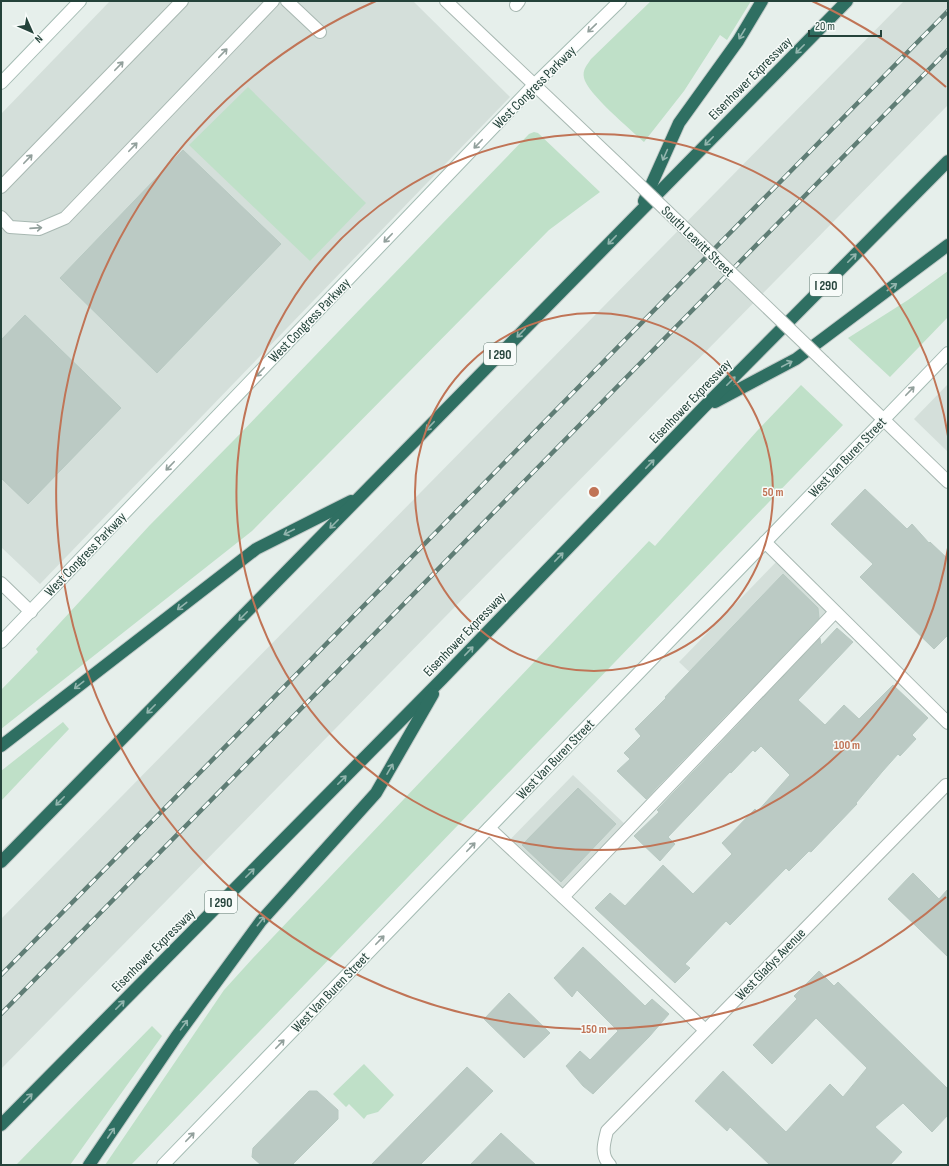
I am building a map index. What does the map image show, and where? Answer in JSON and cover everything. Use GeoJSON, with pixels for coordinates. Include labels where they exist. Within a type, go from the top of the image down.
{"type":"FeatureCollection","features":[{"type":"Feature","properties":{"kind":"highway"},"geometry":{"type":"LineString","coordinates":[[639,212],[679,122],[738,41],[762,1]]}},
{"type":"Feature","properties":{"kind":"highway","name":"Eisenhower Expressway"},"geometry":{"type":"LineString","coordinates":[[1,862],[847,1]]}},
{"type":"Feature","properties":{"kind":"highway","name":"Eisenhower Expressway"},"geometry":{"type":"LineString","coordinates":[[1,1126],[442,679],[703,408],[948,161]]}},
{"type":"Feature","properties":{"kind":"highway"},"geometry":{"type":"LineString","coordinates":[[703,408],[796,359],[948,245]]}},
{"type":"Feature","properties":{"kind":"highway"},"geometry":{"type":"LineString","coordinates":[[1,746],[256,549],[361,496]]}},
{"type":"Feature","properties":{"kind":"highway"},"geometry":{"type":"LineString","coordinates":[[89,1165],[176,1037],[261,921],[376,793],[442,679]]}},
{"type":"Feature","properties":{"kind":"street"},"geometry":{"type":"LineString","coordinates":[[1,83],[80,1]]}},
{"type":"Feature","properties":{"kind":"street"},"geometry":{"type":"LineString","coordinates":[[1,187],[182,1]]}},
{"type":"Feature","properties":{"kind":"street"},"geometry":{"type":"LineString","coordinates":[[1,217],[10,227],[39,229],[65,218],[274,1]]}},
{"type":"Feature","properties":{"kind":"street"},"geometry":{"type":"LineString","coordinates":[[287,1],[320,32]]}},
{"type":"Feature","properties":{"kind":"street","name":"South Leavitt Street"},"geometry":{"type":"LineString","coordinates":[[446,1],[620,166],[948,482]]}},
{"type":"Feature","properties":{"kind":"street","name":"West Congress Parkway"},"geometry":{"type":"LineString","coordinates":[[1,642],[534,85],[620,1]]}},
{"type":"Feature","properties":{"kind":"street","name":"West Van Buren Street"},"geometry":{"type":"LineString","coordinates":[[163,1165],[948,353]]}},
{"type":"Feature","properties":{"kind":"street"},"geometry":{"type":"LineString","coordinates":[[765,542],[948,723]]}},
{"type":"Feature","properties":{"kind":"street"},"geometry":{"type":"LineString","coordinates":[[1,583],[31,612]]}},
{"type":"Feature","properties":{"kind":"street"},"geometry":{"type":"LineString","coordinates":[[563,897],[835,612]]}},
{"type":"Feature","properties":{"kind":"street","name":"West Gladys Avenue"},"geometry":{"type":"LineString","coordinates":[[610,1165],[606,1161],[603,1148],[607,1131],[946,785]]}},
{"type":"Feature","properties":{"kind":"street"},"geometry":{"type":"LineString","coordinates":[[489,828],[705,1030]]}},
{"type":"Feature","properties":{"kind":"shaded area"},"geometry":{"type":"Polygon","coordinates":[[[110,1],[413,1],[510,97],[40,584],[1,547],[1,114],[110,1]]]}},
{"type":"Feature","properties":{"kind":"shaded area"},"geometry":{"type":"Polygon","coordinates":[[[904,1],[948,1],[948,105],[1,1069],[1,919],[904,1]]]}},
{"type":"Feature","properties":{"kind":"shaded area"},"geometry":{"type":"Polygon","coordinates":[[[948,384],[948,452],[914,419],[948,384]]]}},
{"type":"Feature","properties":{"kind":"shaded area"},"geometry":{"type":"Polygon","coordinates":[[[780,558],[835,612],[736,716],[679,662],[780,558]]]}},
{"type":"Feature","properties":{"kind":"shaded area"},"geometry":{"type":"Polygon","coordinates":[[[573,775],[629,828],[559,901],[503,847],[573,775]]]}},
{"type":"Feature","properties":{"kind":"green space"},"geometry":{"type":"Polygon","coordinates":[[[651,1],[751,1],[727,40],[720,35],[684,91],[644,142],[610,111],[593,93],[584,78],[584,72],[591,59],[651,1]]]}},
{"type":"Feature","properties":{"kind":"green space"},"geometry":{"type":"Polygon","coordinates":[[[248,87],[366,203],[310,261],[189,145],[248,87]]]}},
{"type":"Feature","properties":{"kind":"green space"},"geometry":{"type":"Polygon","coordinates":[[[534,132],[538,133],[600,192],[549,230],[252,531],[1,729],[1,690],[38,652],[36,649],[149,526],[529,134],[534,132]]]}},
{"type":"Feature","properties":{"kind":"green space"},"geometry":{"type":"Polygon","coordinates":[[[948,271],[948,317],[890,377],[848,338],[908,300],[948,271]]]}},
{"type":"Feature","properties":{"kind":"green space"},"geometry":{"type":"Polygon","coordinates":[[[801,385],[843,425],[131,1165],[105,1165],[224,990],[649,541],[655,546],[757,431],[801,385]]]}},
{"type":"Feature","properties":{"kind":"green space"},"geometry":{"type":"Polygon","coordinates":[[[63,722],[69,729],[1,801],[1,771],[63,722]]]}},
{"type":"Feature","properties":{"kind":"green space"},"geometry":{"type":"Polygon","coordinates":[[[152,1026],[162,1036],[70,1165],[16,1165],[152,1026]]]}},
{"type":"Feature","properties":{"kind":"green space"},"geometry":{"type":"Polygon","coordinates":[[[364,1064],[394,1095],[378,1112],[367,1115],[364,1119],[349,1104],[346,1107],[333,1094],[364,1064]]]}},
{"type":"Feature","properties":{"kind":"building"},"geometry":{"type":"Polygon","coordinates":[[[183,150],[281,244],[157,373],[60,278],[183,150]]]}},
{"type":"Feature","properties":{"kind":"building"},"geometry":{"type":"Polygon","coordinates":[[[25,315],[121,408],[28,504],[1,478],[1,340],[25,315]]]}},
{"type":"Feature","properties":{"kind":"building"},"geometry":{"type":"Polygon","coordinates":[[[865,489],[907,529],[912,524],[929,543],[930,542],[948,559],[948,635],[934,649],[860,577],[873,564],[831,524],[865,489]]]}},
{"type":"Feature","properties":{"kind":"building"},"geometry":{"type":"Polygon","coordinates":[[[783,574],[818,608],[819,618],[646,799],[617,771],[630,759],[624,753],[641,736],[635,729],[783,574]]]}},
{"type":"Feature","properties":{"kind":"building"},"geometry":{"type":"Polygon","coordinates":[[[837,628],[853,642],[798,700],[825,725],[844,705],[859,719],[893,685],[928,718],[912,735],[916,739],[900,756],[898,754],[856,803],[857,804],[811,852],[809,851],[789,871],[786,868],[730,925],[726,921],[685,964],[690,968],[675,983],[595,908],[610,893],[625,906],[663,865],[693,894],[732,854],[722,843],[755,809],[757,812],[790,775],[761,746],[755,752],[753,750],[731,773],[730,772],[668,837],[675,844],[660,861],[634,836],[659,812],[657,810],[820,638],[821,645],[837,628]]]}},
{"type":"Feature","properties":{"kind":"building"},"geometry":{"type":"Polygon","coordinates":[[[578,788],[616,824],[561,882],[522,845],[578,788]]]}},
{"type":"Feature","properties":{"kind":"building"},"geometry":{"type":"Polygon","coordinates":[[[913,873],[939,899],[948,889],[948,957],[888,899],[913,873]]]}},
{"type":"Feature","properties":{"kind":"building"},"geometry":{"type":"Polygon","coordinates":[[[583,947],[645,1006],[652,999],[669,1014],[649,1037],[593,1094],[583,1086],[566,1066],[580,1051],[590,1060],[618,1031],[577,990],[572,997],[554,978],[583,947]]]}},
{"type":"Feature","properties":{"kind":"building"},"geometry":{"type":"Polygon","coordinates":[[[819,971],[834,986],[838,982],[948,1089],[948,1115],[932,1132],[903,1103],[875,1127],[902,1152],[890,1165],[770,1165],[730,1127],[727,1131],[695,1101],[723,1071],[786,1132],[830,1084],[843,1097],[867,1068],[816,1018],[772,1064],[753,1045],[797,999],[794,996],[819,971]]]}},
{"type":"Feature","properties":{"kind":"building"},"geometry":{"type":"Polygon","coordinates":[[[509,993],[550,1033],[524,1058],[484,1019],[509,993]]]}},
{"type":"Feature","properties":{"kind":"building"},"geometry":{"type":"Polygon","coordinates":[[[467,1067],[493,1091],[420,1165],[371,1165],[467,1067]]]}},
{"type":"Feature","properties":{"kind":"building"},"geometry":{"type":"Polygon","coordinates":[[[309,1091],[317,1091],[338,1110],[338,1119],[292,1165],[261,1165],[252,1157],[253,1148],[309,1091]]]}},
{"type":"Feature","properties":{"kind":"building"},"geometry":{"type":"Polygon","coordinates":[[[501,1133],[536,1165],[470,1165],[501,1133]]]}},
{"type":"Feature","properties":{"kind":"railway"},"geometry":{"type":"LineString","coordinates":[[1,975],[948,11]]}},
{"type":"Feature","properties":{"kind":"railway"},"geometry":{"type":"LineString","coordinates":[[1,1014],[948,50]]}}]}
